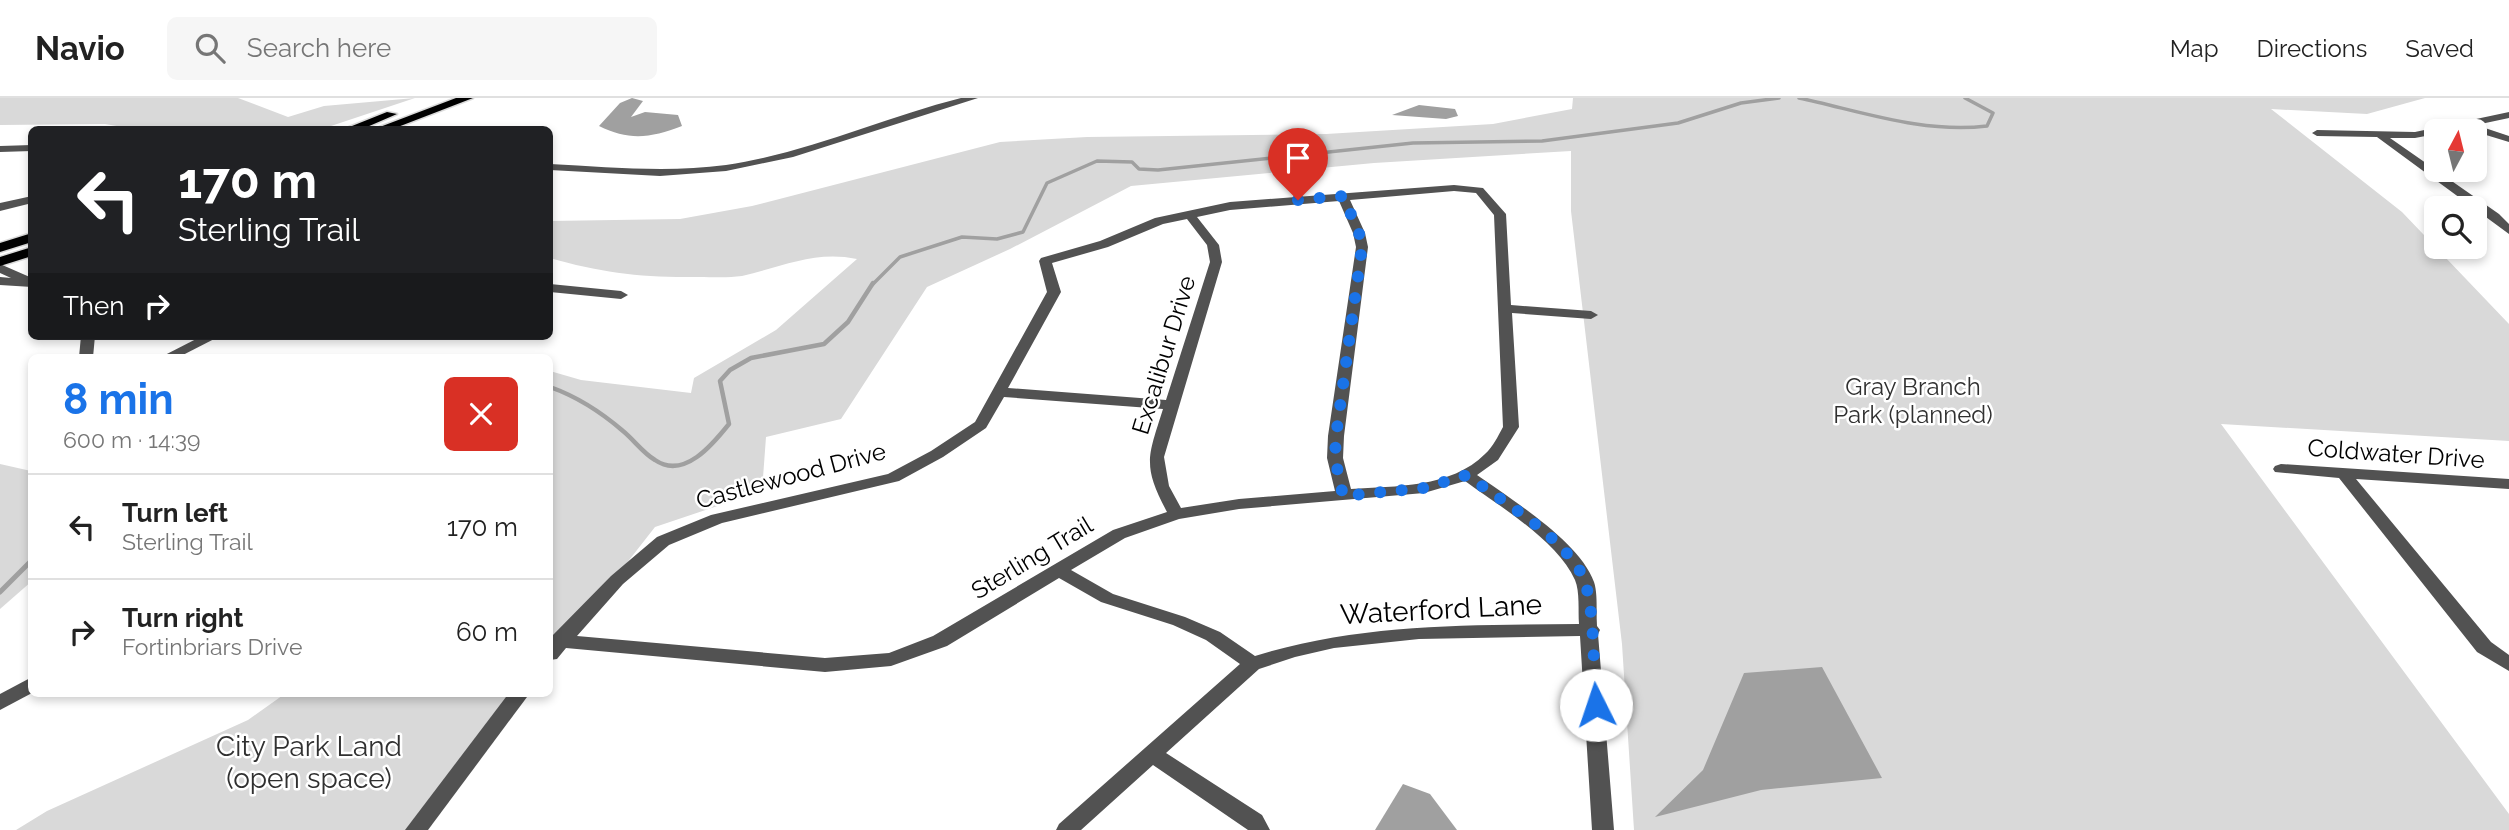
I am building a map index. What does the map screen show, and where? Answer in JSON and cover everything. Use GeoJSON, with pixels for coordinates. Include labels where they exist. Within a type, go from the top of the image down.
{"type":"FeatureCollection","features":[{"type":"Feature","properties":{"kind":"main road"},"geometry":{"type":"LineString","coordinates":[[357,126],[437,98]]}},
{"type":"Feature","properties":{"kind":"main road"},"geometry":{"type":"LineString","coordinates":[[389,126],[467,98]]}},
{"type":"Feature","properties":{"kind":"main road"},"geometry":{"type":"LineString","coordinates":[[0,248],[28,238]]}},
{"type":"Feature","properties":{"kind":"main road"},"geometry":{"type":"LineString","coordinates":[[0,262],[28,252]]}},
{"type":"Feature","properties":{"kind":"street"},"geometry":{"type":"LineString","coordinates":[[553,167],[660,172],[727,168],[770,159],[973,98]]}},
{"type":"Feature","properties":{"kind":"street"},"geometry":{"type":"LineString","coordinates":[[2487,119],[2509,115]]}},
{"type":"Feature","properties":{"kind":"street"},"geometry":{"type":"LineString","coordinates":[[2487,132],[2509,139]]}},
{"type":"Feature","properties":{"kind":"street"},"geometry":{"type":"LineString","coordinates":[[2317,133],[2381,136],[2424,133]]}},
{"type":"Feature","properties":{"kind":"street"},"geometry":{"type":"LineString","coordinates":[[2381,136],[2417,164],[2490,212],[2509,230]]}},
{"type":"Feature","properties":{"kind":"street"},"geometry":{"type":"LineString","coordinates":[[0,149],[28,148]]}},
{"type":"Feature","properties":{"kind":"street"},"geometry":{"type":"LineString","coordinates":[[1189,214],[1230,206],[1343,196],[1479,190],[1500,214],[1505,309],[1591,315]]}},
{"type":"Feature","properties":{"kind":"street"},"geometry":{"type":"LineString","coordinates":[[1343,196],[1362,247],[1336,436],[1335,458],[1343,496]]}},
{"type":"Feature","properties":{"kind":"street"},"geometry":{"type":"LineString","coordinates":[[0,207],[28,200]]}},
{"type":"Feature","properties":{"kind":"street","name":"Castlewood Drive"},"geometry":{"type":"LineString","coordinates":[[554,648],[617,580],[663,541],[741,512],[893,478],[937,454],[981,425],[1054,292],[1045,261],[1189,214]]}},
{"type":"Feature","properties":{"kind":"street","name":"Excalibur Drive"},"geometry":{"type":"LineString","coordinates":[[1176,514],[1161,486],[1156,457],[1216,262],[1213,245],[1189,214]]}},
{"type":"Feature","properties":{"kind":"street"},"geometry":{"type":"LineString","coordinates":[[0,268],[28,281]]}},
{"type":"Feature","properties":{"kind":"street"},"geometry":{"type":"LineString","coordinates":[[0,280],[14,273]]}},
{"type":"Feature","properties":{"kind":"street"},"geometry":{"type":"LineString","coordinates":[[0,280],[28,283]]}},
{"type":"Feature","properties":{"kind":"street"},"geometry":{"type":"LineString","coordinates":[[553,288],[621,295]]}},
{"type":"Feature","properties":{"kind":"street","name":"Sterling Trail"},"geometry":{"type":"LineString","coordinates":[[554,648],[825,665],[891,659],[940,641],[1119,534],[1176,514],[1239,505],[1424,488],[1467,475],[1492,457],[1511,427],[1505,309]]}},
{"type":"Feature","properties":{"kind":"street"},"geometry":{"type":"LineString","coordinates":[[174,354],[204,340]]}},
{"type":"Feature","properties":{"kind":"street"},"geometry":{"type":"LineString","coordinates":[[999,393],[1172,405]]}},
{"type":"Feature","properties":{"kind":"street","name":"Coldwater Drive"},"geometry":{"type":"LineString","coordinates":[[2281,469],[2509,484]]}},
{"type":"Feature","properties":{"kind":"street"},"geometry":{"type":"LineString","coordinates":[[2344,474],[2484,647],[2509,664]]}},
{"type":"Feature","properties":{"kind":"street"},"geometry":{"type":"LineString","coordinates":[[1467,475],[1554,541],[1572,558],[1585,582],[1591,630],[1604,830]]}},
{"type":"Feature","properties":{"kind":"street"},"geometry":{"type":"LineString","coordinates":[[1058,570],[1107,598],[1179,621],[1213,636],[1252,664]]}},
{"type":"Feature","properties":{"kind":"street","name":"Waterford Lane"},"geometry":{"type":"LineString","coordinates":[[1067,830],[1252,664],[1290,650],[1376,636],[1591,630]]}},
{"type":"Feature","properties":{"kind":"street"},"geometry":{"type":"LineString","coordinates":[[0,703],[28,686]]}},
{"type":"Feature","properties":{"kind":"street"},"geometry":{"type":"LineString","coordinates":[[416,830],[517,697]]}},
{"type":"Feature","properties":{"kind":"street"},"geometry":{"type":"LineString","coordinates":[[1151,754],[1254,821],[1259,830]]}},
{"type":"Feature","properties":{"kind":"green space"},"geometry":{"type":"Polygon","coordinates":[[[0,98],[238,98],[288,117],[324,106],[415,98],[331,126],[0,125],[0,98]]]}},
{"type":"Feature","properties":{"kind":"green space","name":"Gray Branch Park (planned)"},"geometry":{"type":"Polygon","coordinates":[[[1573,98],[2425,98],[2367,114],[2271,109],[2402,212],[2424,235],[2424,259],[2447,259],[2509,324],[2509,441],[2221,424],[2509,814],[2509,830],[1634,830],[1622,644],[1571,211],[1571,151],[1374,163],[1131,186],[1010,249],[927,287],[841,419],[766,437],[762,491],[655,527],[553,657],[553,372],[581,380],[691,393],[694,378],[776,330],[857,259],[813,258],[731,277],[623,274],[553,259],[553,221],[680,219],[752,206],[1000,142],[1087,137],[1326,134],[1493,124],[1572,109],[1573,98]]]}},
{"type":"Feature","properties":{"kind":"green space"},"geometry":{"type":"Polygon","coordinates":[[[0,464],[28,470],[28,584],[0,609],[0,464]]]}},
{"type":"Feature","properties":{"kind":"green space","name":"City Park Land (open space)"},"geometry":{"type":"Polygon","coordinates":[[[280,697],[521,697],[416,830],[16,830],[47,811],[248,720],[280,697]]]}},
{"type":"Feature","properties":{"kind":"shaded area"},"geometry":{"type":"Polygon","coordinates":[[[632,98],[643,101],[631,117],[645,112],[678,115],[682,126],[650,135],[630,136],[599,126],[620,103],[632,98]]]}},
{"type":"Feature","properties":{"kind":"shaded area"},"geometry":{"type":"Polygon","coordinates":[[[1419,105],[1455,109],[1458,116],[1446,119],[1392,115],[1419,105]]]}},
{"type":"Feature","properties":{"kind":"shaded area"},"geometry":{"type":"Polygon","coordinates":[[[1822,667],[1882,778],[1761,790],[1655,817],[1703,770],[1744,673],[1822,667]]]}},
{"type":"Feature","properties":{"kind":"shaded area"},"geometry":{"type":"Polygon","coordinates":[[[1403,784],[1430,794],[1457,830],[1375,830],[1403,784]]]}},
{"type":"Feature","properties":{"kind":"waterway"},"geometry":{"type":"LineString","coordinates":[[872,285],[900,257],[962,237],[997,239],[1023,232],[1047,183],[1097,161],[1132,162],[1139,169],[1158,170],[1413,143],[1542,141],[1678,123],[1741,103],[1779,98]]}},
{"type":"Feature","properties":{"kind":"waterway"},"geometry":{"type":"LineString","coordinates":[[1799,98],[1916,124],[1963,128],[1987,126],[1993,113],[1965,98]]}},
{"type":"Feature","properties":{"kind":"waterway"},"geometry":{"type":"LineString","coordinates":[[553,388],[598,411],[655,460],[666,465],[687,463],[715,441],[729,424],[720,381],[730,370],[751,358],[824,344],[848,322],[873,283]]}},
{"type":"Feature","properties":{"kind":"waterway"},"geometry":{"type":"LineString","coordinates":[[0,592],[28,564]]}},
{"type":"Feature","properties":{"kind":"route"},"geometry":{"type":"LineString","coordinates":[[1298,200],[1343,196],[1362,247],[1336,436],[1335,458],[1343,496],[1424,488],[1467,475],[1554,541],[1572,558],[1585,582],[1596,705]]}}]}
